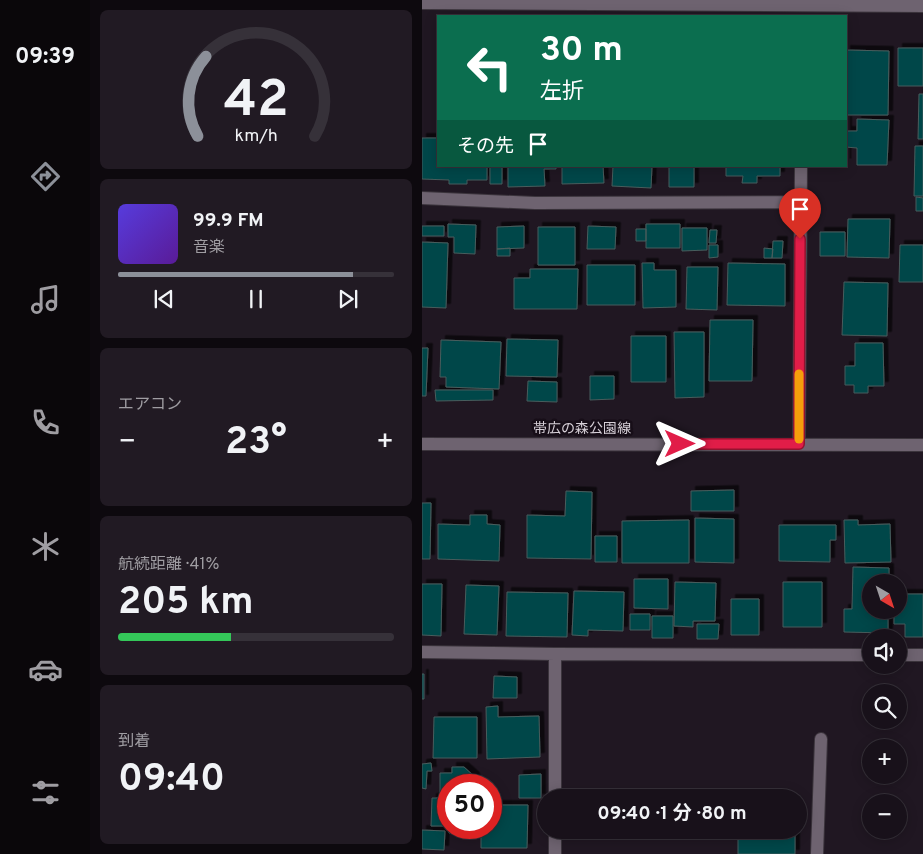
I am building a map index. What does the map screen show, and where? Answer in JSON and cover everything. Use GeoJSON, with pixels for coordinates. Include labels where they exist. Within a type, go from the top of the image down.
{"type":"FeatureCollection","features":[{"type":"Feature","properties":{"kind":"street"},"geometry":{"type":"LineString","coordinates":[[422,3],[616,2],[800,11],[922,6]]}},
{"type":"Feature","properties":{"kind":"street"},"geometry":{"type":"LineString","coordinates":[[799,444],[801,167]]}},
{"type":"Feature","properties":{"kind":"street"},"geometry":{"type":"LineString","coordinates":[[422,198],[535,204],[801,202]]}},
{"type":"Feature","properties":{"kind":"street","name":"帯広の森公園線"},"geometry":{"type":"LineString","coordinates":[[422,444],[922,445]]}},
{"type":"Feature","properties":{"kind":"street"},"geometry":{"type":"LineString","coordinates":[[422,652],[862,655]]}},
{"type":"Feature","properties":{"kind":"street"},"geometry":{"type":"LineString","coordinates":[[555,654],[555,789]]}},
{"type":"Feature","properties":{"kind":"street"},"geometry":{"type":"LineString","coordinates":[[907,655],[922,655]]}},
{"type":"Feature","properties":{"kind":"street"},"geometry":{"type":"LineString","coordinates":[[818,854],[820,739]]}},
{"type":"Feature","properties":{"kind":"street"},"geometry":{"type":"LineString","coordinates":[[555,839],[555,854]]}},
{"type":"Feature","properties":{"kind":"building"},"geometry":{"type":"Polygon","coordinates":[[[898,48],[923,48],[923,86],[898,86],[898,48]]]}},
{"type":"Feature","properties":{"kind":"building"},"geometry":{"type":"Polygon","coordinates":[[[847,50],[889,51],[888,115],[847,115],[847,50]]]}},
{"type":"Feature","properties":{"kind":"building"},"geometry":{"type":"Polygon","coordinates":[[[919,94],[923,94],[923,139],[918,139],[919,94]]]}},
{"type":"Feature","properties":{"kind":"building"},"geometry":{"type":"Polygon","coordinates":[[[857,119],[889,120],[887,165],[857,165],[857,148],[847,147],[847,131],[857,131],[857,119]]]}},
{"type":"Feature","properties":{"kind":"building"},"geometry":{"type":"Polygon","coordinates":[[[422,138],[437,138],[437,167],[487,167],[487,180],[467,180],[467,184],[449,184],[449,180],[422,179],[422,138]]]}},
{"type":"Feature","properties":{"kind":"building"},"geometry":{"type":"Polygon","coordinates":[[[915,146],[923,146],[923,196],[914,196],[915,146]]]}},
{"type":"Feature","properties":{"kind":"building"},"geometry":{"type":"Polygon","coordinates":[[[490,167],[502,167],[502,184],[490,184],[490,167]]]}},
{"type":"Feature","properties":{"kind":"building"},"geometry":{"type":"Polygon","coordinates":[[[508,167],[556,167],[556,169],[544,169],[545,186],[508,187],[508,167]]]}},
{"type":"Feature","properties":{"kind":"building"},"geometry":{"type":"Polygon","coordinates":[[[562,167],[603,167],[604,183],[562,184],[562,167]]]}},
{"type":"Feature","properties":{"kind":"building"},"geometry":{"type":"Polygon","coordinates":[[[613,167],[652,167],[651,188],[612,186],[613,167]]]}},
{"type":"Feature","properties":{"kind":"building"},"geometry":{"type":"Polygon","coordinates":[[[669,167],[694,167],[694,187],[669,187],[669,167]]]}},
{"type":"Feature","properties":{"kind":"building"},"geometry":{"type":"Polygon","coordinates":[[[726,167],[780,167],[780,176],[757,176],[757,183],[742,183],[743,176],[726,176],[726,167]]]}},
{"type":"Feature","properties":{"kind":"building"},"geometry":{"type":"Polygon","coordinates":[[[916,197],[923,198],[923,211],[916,211],[916,197]]]}},
{"type":"Feature","properties":{"kind":"building"},"geometry":{"type":"Polygon","coordinates":[[[848,219],[890,219],[889,258],[847,257],[848,219]]]}},
{"type":"Feature","properties":{"kind":"building"},"geometry":{"type":"Polygon","coordinates":[[[448,224],[476,225],[475,254],[454,253],[454,237],[448,237],[448,224]]]}},
{"type":"Feature","properties":{"kind":"building"},"geometry":{"type":"Polygon","coordinates":[[[646,224],[680,224],[680,248],[646,248],[646,224]]]}},
{"type":"Feature","properties":{"kind":"building"},"geometry":{"type":"Polygon","coordinates":[[[422,226],[444,226],[444,236],[422,236],[422,226]]]}},
{"type":"Feature","properties":{"kind":"building"},"geometry":{"type":"Polygon","coordinates":[[[524,226],[524,248],[497,249],[497,227],[524,226]]]}},
{"type":"Feature","properties":{"kind":"building"},"geometry":{"type":"Polygon","coordinates":[[[588,226],[616,227],[615,249],[587,249],[588,226]]]}},
{"type":"Feature","properties":{"kind":"building"},"geometry":{"type":"Polygon","coordinates":[[[538,227],[575,227],[575,265],[538,265],[538,227]]]}},
{"type":"Feature","properties":{"kind":"building"},"geometry":{"type":"Polygon","coordinates":[[[682,228],[707,228],[707,250],[682,251],[682,228]]]}},
{"type":"Feature","properties":{"kind":"building"},"geometry":{"type":"Polygon","coordinates":[[[636,229],[646,229],[646,241],[636,241],[636,229]]]}},
{"type":"Feature","properties":{"kind":"building"},"geometry":{"type":"Polygon","coordinates":[[[710,230],[717,230],[716,243],[709,243],[710,230]]]}},
{"type":"Feature","properties":{"kind":"building"},"geometry":{"type":"Polygon","coordinates":[[[820,232],[845,232],[845,256],[820,256],[820,232]]]}},
{"type":"Feature","properties":{"kind":"building"},"geometry":{"type":"Polygon","coordinates":[[[773,241],[783,241],[782,258],[772,258],[773,241]]]}},
{"type":"Feature","properties":{"kind":"building"},"geometry":{"type":"Polygon","coordinates":[[[422,242],[448,243],[446,308],[422,307],[422,242]]]}},
{"type":"Feature","properties":{"kind":"building"},"geometry":{"type":"Polygon","coordinates":[[[709,245],[718,245],[718,257],[709,258],[709,245]]]}},
{"type":"Feature","properties":{"kind":"building"},"geometry":{"type":"Polygon","coordinates":[[[900,245],[923,245],[923,282],[899,282],[900,245]]]}},
{"type":"Feature","properties":{"kind":"building"},"geometry":{"type":"Polygon","coordinates":[[[510,248],[510,256],[497,256],[497,249],[510,248]]]}},
{"type":"Feature","properties":{"kind":"building"},"geometry":{"type":"Polygon","coordinates":[[[764,248],[773,249],[772,258],[764,258],[764,248]]]}},
{"type":"Feature","properties":{"kind":"building"},"geometry":{"type":"Polygon","coordinates":[[[642,263],[654,263],[654,270],[676,270],[676,307],[643,308],[642,263]]]}},
{"type":"Feature","properties":{"kind":"building"},"geometry":{"type":"Polygon","coordinates":[[[728,263],[785,264],[785,306],[727,305],[728,263]]]}},
{"type":"Feature","properties":{"kind":"building"},"geometry":{"type":"Polygon","coordinates":[[[587,265],[635,265],[635,305],[587,305],[587,265]]]}},
{"type":"Feature","properties":{"kind":"building"},"geometry":{"type":"Polygon","coordinates":[[[687,267],[718,267],[717,310],[686,309],[687,267]]]}},
{"type":"Feature","properties":{"kind":"building"},"geometry":{"type":"Polygon","coordinates":[[[530,269],[578,269],[577,309],[514,309],[514,278],[530,278],[530,269]]]}},
{"type":"Feature","properties":{"kind":"building"},"geometry":{"type":"Polygon","coordinates":[[[844,282],[888,283],[887,336],[842,335],[844,282]]]}},
{"type":"Feature","properties":{"kind":"building"},"geometry":{"type":"Polygon","coordinates":[[[710,320],[753,320],[752,381],[709,381],[710,320]]]}},
{"type":"Feature","properties":{"kind":"building"},"geometry":{"type":"Polygon","coordinates":[[[674,332],[704,332],[704,397],[675,398],[674,332]]]}},
{"type":"Feature","properties":{"kind":"building"},"geometry":{"type":"Polygon","coordinates":[[[631,336],[666,336],[666,382],[631,382],[631,336]]]}},
{"type":"Feature","properties":{"kind":"building"},"geometry":{"type":"Polygon","coordinates":[[[507,339],[558,340],[557,377],[506,376],[507,339]]]}},
{"type":"Feature","properties":{"kind":"building"},"geometry":{"type":"Polygon","coordinates":[[[441,340],[501,342],[499,389],[446,387],[446,377],[440,377],[441,340]]]}},
{"type":"Feature","properties":{"kind":"building"},"geometry":{"type":"Polygon","coordinates":[[[855,343],[883,343],[884,386],[868,386],[868,393],[854,393],[854,385],[845,385],[845,366],[855,366],[855,343]]]}},
{"type":"Feature","properties":{"kind":"building"},"geometry":{"type":"Polygon","coordinates":[[[422,348],[428,348],[426,396],[422,396],[422,348]]]}},
{"type":"Feature","properties":{"kind":"building"},"geometry":{"type":"Polygon","coordinates":[[[590,376],[614,376],[614,399],[590,400],[590,376]]]}},
{"type":"Feature","properties":{"kind":"building"},"geometry":{"type":"Polygon","coordinates":[[[528,381],[557,382],[557,402],[527,401],[528,381]]]}},
{"type":"Feature","properties":{"kind":"building"},"geometry":{"type":"Polygon","coordinates":[[[435,390],[493,390],[493,400],[436,401],[435,390]]]}},
{"type":"Feature","properties":{"kind":"building"},"geometry":{"type":"Polygon","coordinates":[[[734,490],[734,511],[691,511],[691,491],[734,490]]]}},
{"type":"Feature","properties":{"kind":"building"},"geometry":{"type":"Polygon","coordinates":[[[566,491],[592,492],[591,559],[527,558],[527,515],[565,516],[566,491]]]}},
{"type":"Feature","properties":{"kind":"building"},"geometry":{"type":"Polygon","coordinates":[[[422,503],[431,503],[430,559],[422,559],[422,503]]]}},
{"type":"Feature","properties":{"kind":"building"},"geometry":{"type":"Polygon","coordinates":[[[470,515],[487,515],[487,524],[500,525],[499,561],[438,559],[438,524],[470,525],[470,515]]]}},
{"type":"Feature","properties":{"kind":"building"},"geometry":{"type":"Polygon","coordinates":[[[695,518],[734,519],[734,563],[695,562],[695,518]]]}},
{"type":"Feature","properties":{"kind":"building"},"geometry":{"type":"Polygon","coordinates":[[[689,520],[689,563],[622,563],[622,521],[689,520]]]}},
{"type":"Feature","properties":{"kind":"building"},"geometry":{"type":"Polygon","coordinates":[[[844,520],[858,520],[858,525],[890,524],[891,562],[845,563],[844,520]]]}},
{"type":"Feature","properties":{"kind":"building"},"geometry":{"type":"Polygon","coordinates":[[[779,525],[836,525],[836,540],[830,540],[830,562],[779,561],[779,525]]]}},
{"type":"Feature","properties":{"kind":"building"},"geometry":{"type":"Polygon","coordinates":[[[595,536],[617,536],[617,562],[595,562],[595,536]]]}},
{"type":"Feature","properties":{"kind":"building"},"geometry":{"type":"Polygon","coordinates":[[[853,567],[889,568],[889,574],[862,574],[862,619],[888,619],[888,629],[862,629],[862,632],[844,632],[844,609],[852,609],[853,567]]]}},
{"type":"Feature","properties":{"kind":"building"},"geometry":{"type":"Polygon","coordinates":[[[634,579],[668,579],[668,609],[634,608],[634,579]]]}},
{"type":"Feature","properties":{"kind":"building"},"geometry":{"type":"Polygon","coordinates":[[[675,582],[716,583],[715,621],[693,621],[693,627],[674,626],[675,582]]]}},
{"type":"Feature","properties":{"kind":"building"},"geometry":{"type":"Polygon","coordinates":[[[783,582],[822,582],[822,627],[783,627],[783,582]]]}},
{"type":"Feature","properties":{"kind":"building"},"geometry":{"type":"Polygon","coordinates":[[[422,584],[442,584],[441,636],[422,635],[422,584]]]}},
{"type":"Feature","properties":{"kind":"building"},"geometry":{"type":"Polygon","coordinates":[[[466,585],[499,586],[497,635],[464,634],[466,585]]]}},
{"type":"Feature","properties":{"kind":"building"},"geometry":{"type":"Polygon","coordinates":[[[574,591],[624,592],[623,631],[588,630],[588,636],[572,635],[574,591]]]}},
{"type":"Feature","properties":{"kind":"building"},"geometry":{"type":"Polygon","coordinates":[[[507,592],[568,593],[567,637],[506,636],[507,592]]]}},
{"type":"Feature","properties":{"kind":"building"},"geometry":{"type":"Polygon","coordinates":[[[907,594],[923,594],[923,637],[907,637],[905,624],[894,624],[894,619],[907,619],[907,594]]]}},
{"type":"Feature","properties":{"kind":"building"},"geometry":{"type":"Polygon","coordinates":[[[731,599],[759,599],[759,635],[731,635],[731,599]]]}},
{"type":"Feature","properties":{"kind":"building"},"geometry":{"type":"Polygon","coordinates":[[[630,614],[650,614],[650,630],[630,630],[630,614]]]}},
{"type":"Feature","properties":{"kind":"building"},"geometry":{"type":"Polygon","coordinates":[[[652,616],[673,616],[673,638],[652,638],[652,616]]]}},
{"type":"Feature","properties":{"kind":"building"},"geometry":{"type":"Polygon","coordinates":[[[697,624],[719,624],[718,639],[697,639],[697,624]]]}},
{"type":"Feature","properties":{"kind":"building"},"geometry":{"type":"Polygon","coordinates":[[[422,674],[424,674],[424,699],[422,699],[422,674]]]}},
{"type":"Feature","properties":{"kind":"building"},"geometry":{"type":"Polygon","coordinates":[[[494,676],[517,677],[517,698],[493,698],[494,676]]]}},
{"type":"Feature","properties":{"kind":"building"},"geometry":{"type":"Polygon","coordinates":[[[498,706],[498,717],[539,716],[540,757],[487,759],[486,707],[498,706]]]}},
{"type":"Feature","properties":{"kind":"building"},"geometry":{"type":"Polygon","coordinates":[[[434,717],[477,717],[477,758],[433,758],[434,717]]]}},
{"type":"Feature","properties":{"kind":"building"},"geometry":{"type":"Polygon","coordinates":[[[431,763],[432,771],[427,771],[426,789],[422,788],[422,764],[431,763]]]}},
{"type":"Feature","properties":{"kind":"building"},"geometry":{"type":"Polygon","coordinates":[[[452,767],[464,767],[472,774],[440,774],[452,773],[452,767]]]}},
{"type":"Feature","properties":{"kind":"building"},"geometry":{"type":"Polygon","coordinates":[[[541,774],[541,789],[537,789],[537,798],[519,798],[519,775],[541,774]]]}},
{"type":"Feature","properties":{"kind":"building"},"geometry":{"type":"Polygon","coordinates":[[[432,798],[437,798],[437,826],[431,826],[432,798]]]}},
{"type":"Feature","properties":{"kind":"building"},"geometry":{"type":"Polygon","coordinates":[[[502,805],[528,805],[527,848],[481,848],[481,839],[502,839],[502,805]]]}},
{"type":"Feature","properties":{"kind":"building"},"geometry":{"type":"Polygon","coordinates":[[[422,830],[437,831],[437,839],[445,839],[444,850],[422,849],[422,830]]]}},
{"type":"Feature","properties":{"kind":"building"},"geometry":{"type":"Polygon","coordinates":[[[738,839],[795,839],[795,854],[738,854],[738,839]]]}},
{"type":"Feature","properties":{"kind":"slow traffic"},"geometry":{"type":"LineString","coordinates":[[799,374],[799,439]]}},
{"type":"Feature","properties":{"kind":"route"},"geometry":{"type":"LineString","coordinates":[[680,444],[799,444],[800,239]]}}]}
